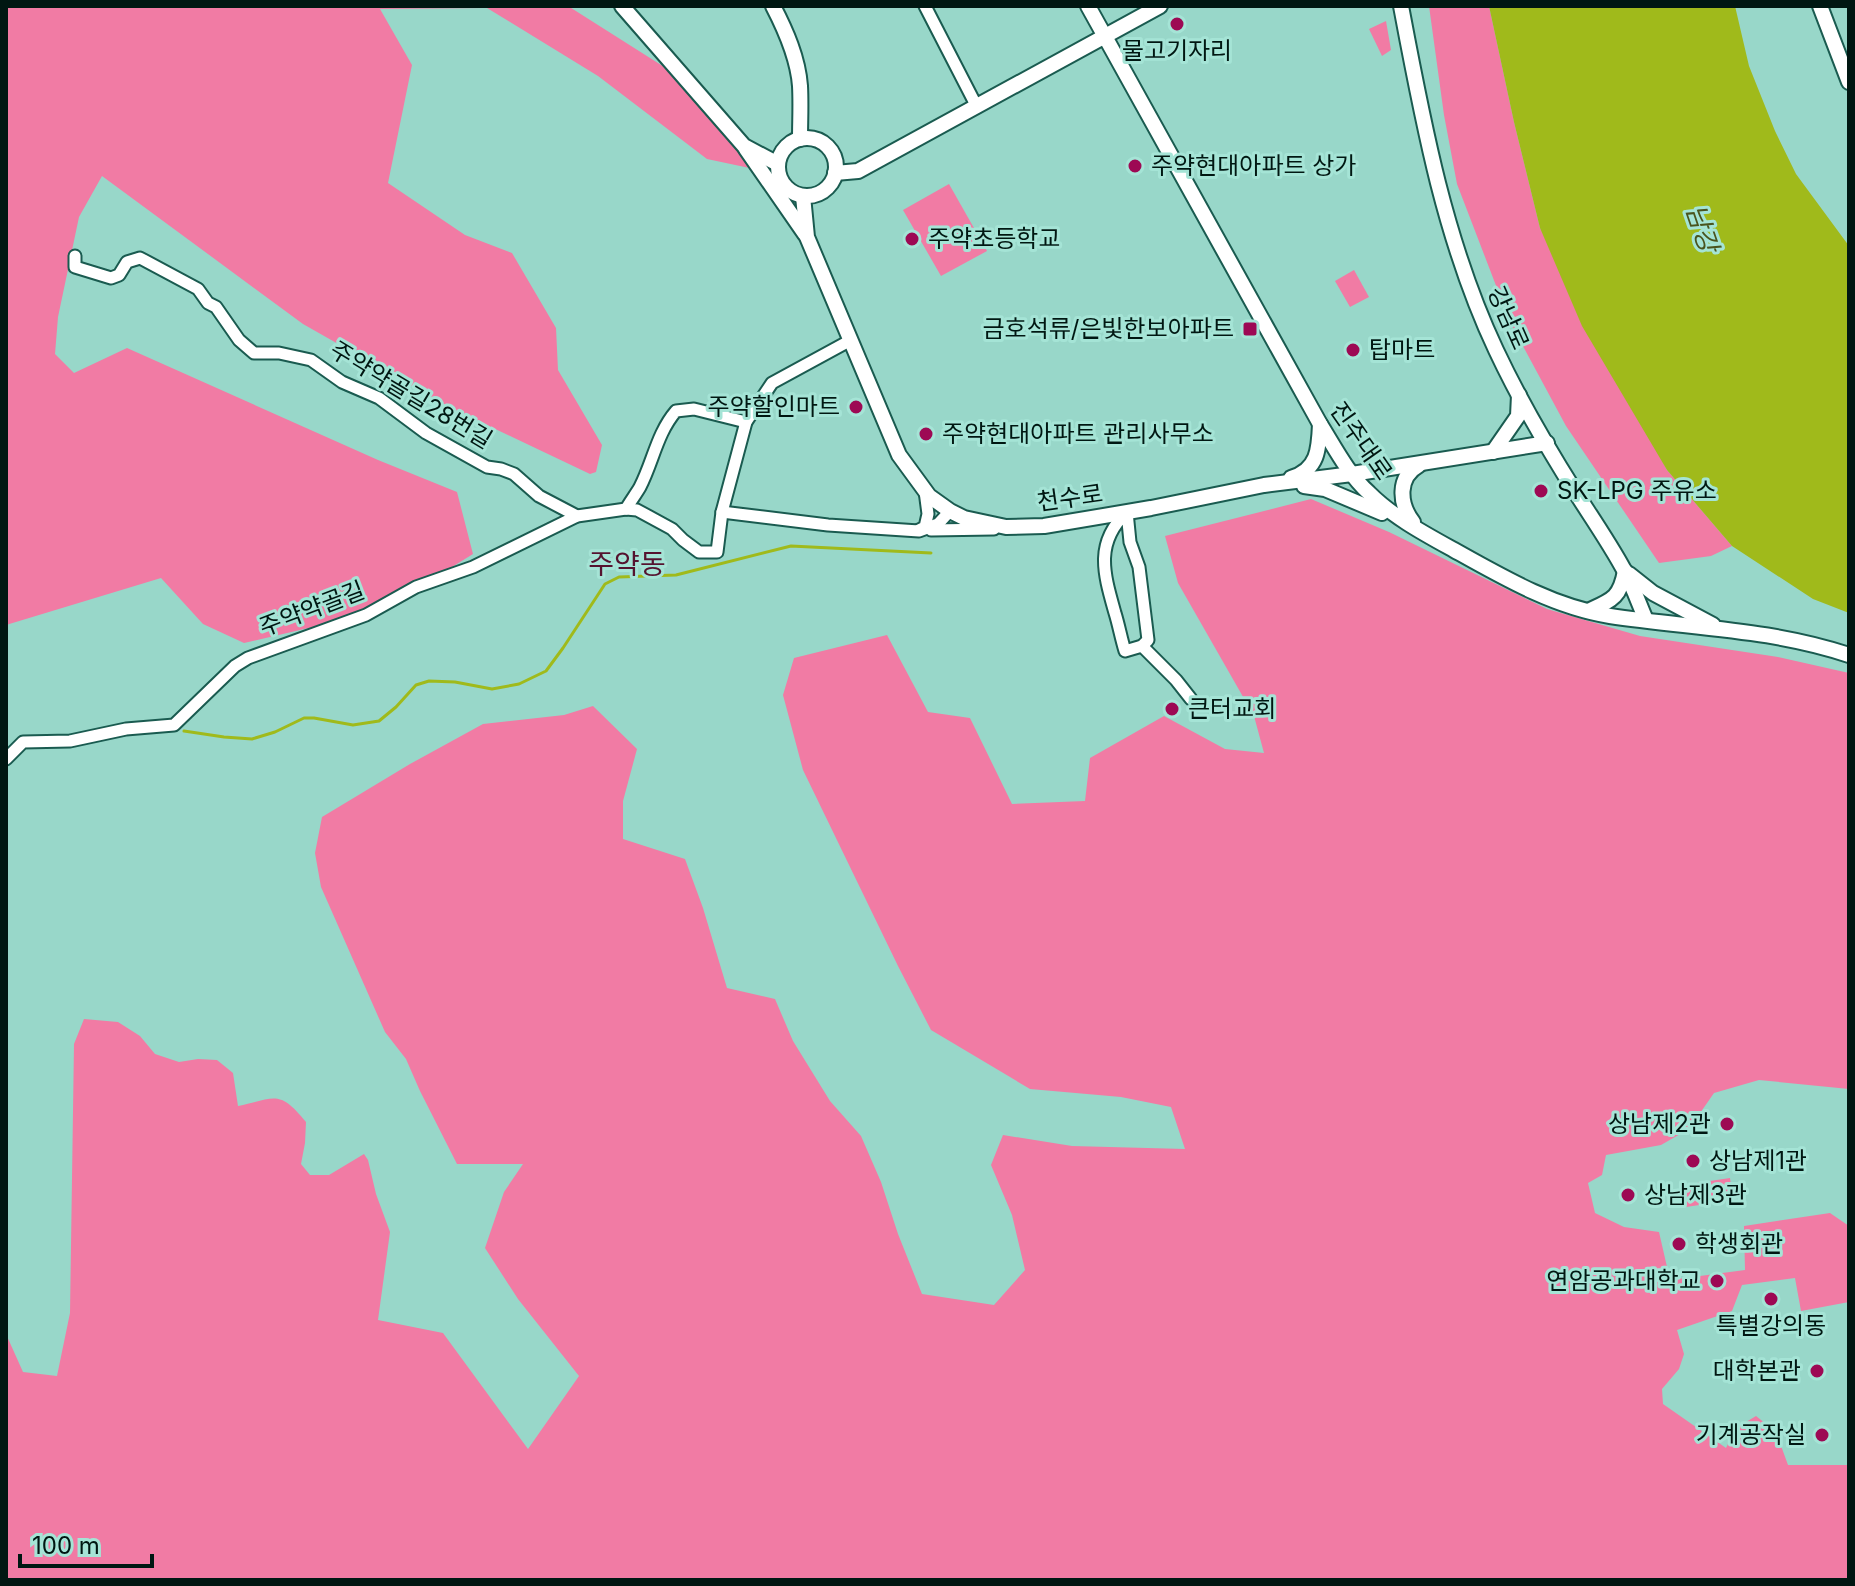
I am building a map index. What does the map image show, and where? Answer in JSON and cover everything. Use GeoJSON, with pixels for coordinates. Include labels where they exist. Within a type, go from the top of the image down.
{"type":"FeatureCollection","features":[{"type":"Feature","properties":{"kind":"street"},"geometry":{"type":"LineString","coordinates":[[622,6],[744,146],[807,237]]}},
{"type":"Feature","properties":{"kind":"street"},"geometry":{"type":"LineString","coordinates":[[773,6],[786,32],[799,74],[800,139]]}},
{"type":"Feature","properties":{"kind":"street"},"geometry":{"type":"LineString","coordinates":[[925,6],[977,107]]}},
{"type":"Feature","properties":{"kind":"street","name":"진주대로"},"geometry":{"type":"LineString","coordinates":[[1088,6],[1320,424],[1352,474],[1375,499],[1422,532],[1548,599],[1609,616],[1775,635],[1849,655]]}},
{"type":"Feature","properties":{"kind":"street"},"geometry":{"type":"LineString","coordinates":[[835,173],[858,171],[1160,6]]}},
{"type":"Feature","properties":{"kind":"street","name":"강남로"},"geometry":{"type":"LineString","coordinates":[[1401,6],[1418,96],[1453,241],[1483,322],[1519,394],[1625,571],[1646,620]]}},
{"type":"Feature","properties":{"kind":"street"},"geometry":{"type":"LineString","coordinates":[[1820,6],[1849,82]]}},
{"type":"Feature","properties":{"kind":"street"},"geometry":{"type":"LineString","coordinates":[[800,139],[816,140],[830,149],[834,156],[835,173],[828,188],[812,196],[803,196],[787,189],[781,181],[778,164],[785,147],[800,139]]}},
{"type":"Feature","properties":{"kind":"street"},"geometry":{"type":"LineString","coordinates":[[744,146],[778,164]]}},
{"type":"Feature","properties":{"kind":"street","name":"천수로"},"geometry":{"type":"LineString","coordinates":[[803,196],[807,237],[899,455],[925,491],[964,518],[994,525],[1044,526],[1264,485],[1547,443]]}},
{"type":"Feature","properties":{"kind":"street","name":"주약약골길28번길"},"geometry":{"type":"LineString","coordinates":[[75,256],[75,267],[111,278],[119,275],[127,262],[140,258],[198,289],[208,303],[216,307],[239,340],[254,353],[279,353],[311,360],[342,382],[379,398],[447,446],[487,467],[514,474],[539,496],[577,516]]}},
{"type":"Feature","properties":{"kind":"street"},"geometry":{"type":"LineString","coordinates":[[746,422],[694,409],[676,411],[668,421],[640,486],[626,509],[637,510],[672,529],[699,552],[717,552],[722,512],[746,422],[772,383],[851,340]]}},
{"type":"Feature","properties":{"kind":"street"},"geometry":{"type":"LineString","coordinates":[[1493,452],[1518,416],[1519,394]]}},
{"type":"Feature","properties":{"kind":"street"},"geometry":{"type":"LineString","coordinates":[[1264,485],[1301,475],[1310,467],[1317,456],[1320,424]]}},
{"type":"Feature","properties":{"kind":"street"},"geometry":{"type":"LineString","coordinates":[[1422,532],[1410,520],[1402,496],[1406,475],[1410,469],[1423,463]]}},
{"type":"Feature","properties":{"kind":"street"},"geometry":{"type":"LineString","coordinates":[[1264,485],[1325,489],[1422,532]]}},
{"type":"Feature","properties":{"kind":"street"},"geometry":{"type":"LineString","coordinates":[[919,531],[925,527],[928,514],[925,491]]}},
{"type":"Feature","properties":{"kind":"street","name":"주약약골길"},"geometry":{"type":"LineString","coordinates":[[6,759],[23,742],[70,741],[126,729],[174,725],[235,666],[248,658],[366,615],[416,587],[473,567],[577,516],[626,509]]}},
{"type":"Feature","properties":{"kind":"street"},"geometry":{"type":"LineString","coordinates":[[919,531],[938,524],[950,511]]}},
{"type":"Feature","properties":{"kind":"street"},"geometry":{"type":"LineString","coordinates":[[722,512],[828,525],[919,531],[1044,526]]}},
{"type":"Feature","properties":{"kind":"street"},"geometry":{"type":"LineString","coordinates":[[1127,512],[1130,542],[1139,567],[1148,640],[1142,646],[1125,651],[1103,565],[1104,550],[1115,524],[1127,512]]}},
{"type":"Feature","properties":{"kind":"street"},"geometry":{"type":"LineString","coordinates":[[1588,611],[1615,597],[1625,571],[1653,593],[1720,629]]}},
{"type":"Feature","properties":{"kind":"street"},"geometry":{"type":"LineString","coordinates":[[1142,646],[1191,699]]}},
{"type":"Feature","properties":{"kind":"shaded area"},"geometry":{"type":"Polygon","coordinates":[[[6,6],[568,6],[680,77],[759,170],[707,159],[598,76],[487,8],[380,9],[412,65],[388,183],[465,235],[512,253],[556,328],[558,370],[602,445],[596,472],[590,474],[451,408],[303,324],[102,176],[79,217],[58,317],[55,354],[74,373],[127,348],[457,492],[473,554],[381,611],[244,643],[203,624],[161,578],[6,625],[6,6]]]}},
{"type":"Feature","properties":{"kind":"shaded area"},"geometry":{"type":"Polygon","coordinates":[[[1429,6],[1489,6],[1540,228],[1667,470],[1732,546],[1711,556],[1659,563],[1566,426],[1510,322],[1457,184],[1429,6]]]}},
{"type":"Feature","properties":{"kind":"shaded area"},"geometry":{"type":"Polygon","coordinates":[[[1386,21],[1391,50],[1382,56],[1369,29],[1386,21]]]}},
{"type":"Feature","properties":{"kind":"shaded area"},"geometry":{"type":"Polygon","coordinates":[[[949,184],[987,251],[941,276],[903,210],[949,184]]]}},
{"type":"Feature","properties":{"kind":"shaded area"},"geometry":{"type":"Polygon","coordinates":[[[1354,270],[1369,297],[1350,307],[1335,281],[1354,270]]]}},
{"type":"Feature","properties":{"kind":"shaded area"},"geometry":{"type":"Polygon","coordinates":[[[1311,499],[1389,532],[1547,609],[1640,636],[1778,657],[1849,673],[1849,1089],[1759,1080],[1714,1093],[1689,1129],[1661,1145],[1606,1155],[1602,1175],[1588,1183],[1595,1213],[1624,1227],[1659,1232],[1670,1280],[1745,1270],[1744,1226],[1830,1213],[1849,1226],[1849,1302],[1801,1311],[1795,1278],[1742,1285],[1732,1311],[1677,1330],[1684,1354],[1679,1369],[1662,1389],[1663,1404],[1726,1448],[1736,1428],[1756,1416],[1776,1432],[1788,1465],[1849,1465],[1849,1580],[6,1580],[6,1334],[23,1372],[57,1376],[70,1313],[74,1044],[84,1019],[118,1022],[140,1036],[155,1054],[179,1062],[217,1060],[233,1073],[238,1106],[269,1099],[283,1100],[289,1104],[306,1122],[301,1164],[310,1175],[329,1175],[364,1154],[390,1232],[378,1320],[443,1333],[528,1449],[579,1376],[518,1299],[485,1248],[504,1192],[523,1164],[457,1164],[406,1059],[385,1032],[321,887],[315,853],[322,817],[483,724],[564,715],[593,706],[637,749],[623,801],[623,839],[685,859],[727,988],[775,999],[793,1041],[830,1101],[861,1136],[922,1294],[994,1305],[1025,1270],[1012,1215],[991,1165],[1003,1135],[1072,1146],[1185,1149],[1171,1107],[1121,1097],[1030,1089],[931,1030],[803,770],[783,695],[794,658],[887,635],[928,712],[970,718],[1012,804],[1085,801],[1090,758],[1164,716],[1225,749],[1264,753],[1254,716],[1178,583],[1165,536],[1311,499]]]}},
{"type":"Feature","properties":{"kind":"shaded area"},"geometry":{"type":"Polygon","coordinates":[[[1730,1178],[1733,1200],[1686,1207],[1683,1185],[1730,1178]]]}},
{"type":"Feature","properties":{"kind":"water","name":"남강"},"geometry":{"type":"Polygon","coordinates":[[[1489,6],[1735,6],[1749,66],[1775,131],[1796,174],[1849,246],[1849,613],[1813,599],[1732,546],[1667,470],[1582,326],[1540,228],[1489,6]]]}},
{"type":"Feature","properties":{"kind":"waterway"},"geometry":{"type":"LineString","coordinates":[[184,731],[252,739],[304,718],[353,725],[379,721],[416,685],[429,681],[492,689],[519,684],[546,671],[605,584],[619,577],[676,575],[791,546],[931,553]]}},
{"type":"Feature","properties":{"kind":"place","name":"물고기자리"},"geometry":{"type":"Point","coordinates":[1177,24]}},
{"type":"Feature","properties":{"kind":"place","name":"주약현대아파트 상가"},"geometry":{"type":"Point","coordinates":[1135,166]}},
{"type":"Feature","properties":{"kind":"place","name":"주약초등학교"},"geometry":{"type":"Point","coordinates":[912,239]}},
{"type":"Feature","properties":{"kind":"place","name":"금호석류/은빛한보아파트"},"geometry":{"type":"Point","coordinates":[1250,329]}},
{"type":"Feature","properties":{"kind":"place","name":"탑마트"},"geometry":{"type":"Point","coordinates":[1353,350]}},
{"type":"Feature","properties":{"kind":"place","name":"주약할인마트"},"geometry":{"type":"Point","coordinates":[856,407]}},
{"type":"Feature","properties":{"kind":"place","name":"주약현대아파트 관리사무소"},"geometry":{"type":"Point","coordinates":[926,434]}},
{"type":"Feature","properties":{"kind":"place","name":"SK-LPG 주유소"},"geometry":{"type":"Point","coordinates":[1541,491]}},
{"type":"Feature","properties":{"kind":"place","name":"큰터교회"},"geometry":{"type":"Point","coordinates":[1172,709]}},
{"type":"Feature","properties":{"kind":"place","name":"상남제2관"},"geometry":{"type":"Point","coordinates":[1727,1124]}},
{"type":"Feature","properties":{"kind":"place","name":"상남제1관"},"geometry":{"type":"Point","coordinates":[1693,1161]}},
{"type":"Feature","properties":{"kind":"place","name":"상남제3관"},"geometry":{"type":"Point","coordinates":[1628,1195]}},
{"type":"Feature","properties":{"kind":"place","name":"학생회관"},"geometry":{"type":"Point","coordinates":[1679,1244]}},
{"type":"Feature","properties":{"kind":"place","name":"연암공과대학교"},"geometry":{"type":"Point","coordinates":[1717,1281]}},
{"type":"Feature","properties":{"kind":"place","name":"특별강의동"},"geometry":{"type":"Point","coordinates":[1771,1299]}},
{"type":"Feature","properties":{"kind":"place","name":"대학본관"},"geometry":{"type":"Point","coordinates":[1817,1371]}},
{"type":"Feature","properties":{"kind":"place","name":"기계공작실"},"geometry":{"type":"Point","coordinates":[1822,1435]}},
{"type":"Feature","properties":{"kind":"district","name":"주약동"},"geometry":{"type":"Point","coordinates":[627,564]}}]}
